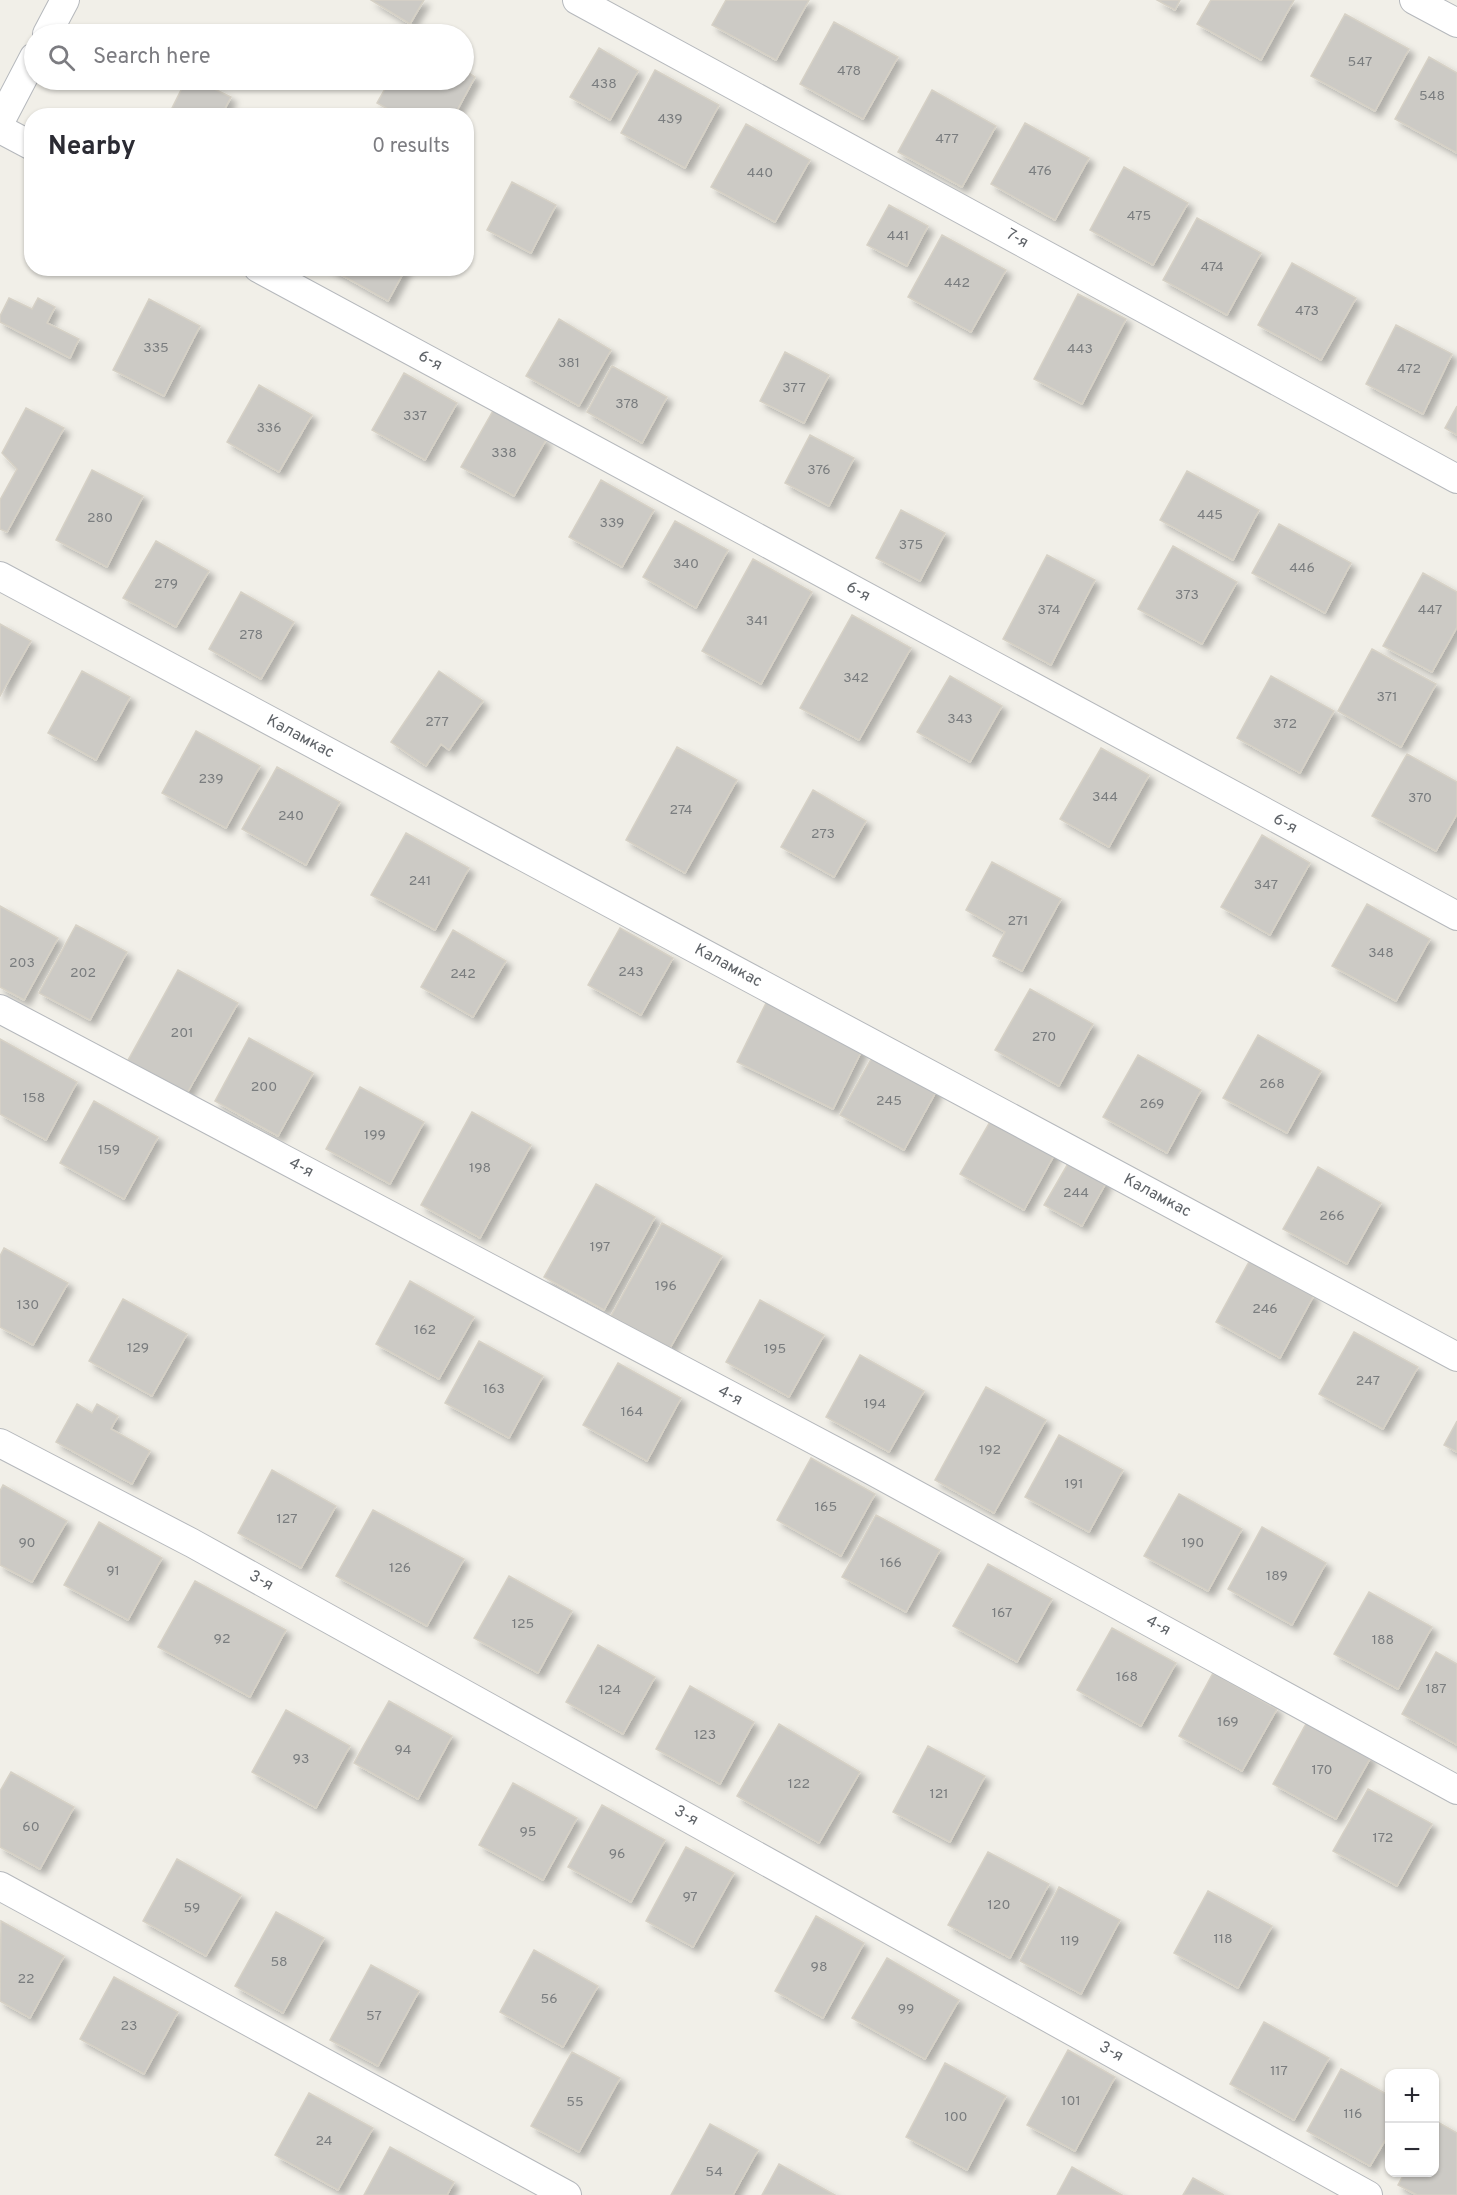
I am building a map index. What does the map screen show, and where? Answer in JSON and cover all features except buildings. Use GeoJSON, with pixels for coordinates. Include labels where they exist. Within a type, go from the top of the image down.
{"type":"FeatureCollection","features":[{"type":"Feature","properties":{"kind":"street"},"geometry":{"type":"LineString","coordinates":[[52,24],[65,0]]}},
{"type":"Feature","properties":{"kind":"street","name":"7-я"},"geometry":{"type":"LineString","coordinates":[[577,0],[1457,479]]}},
{"type":"Feature","properties":{"kind":"street"},"geometry":{"type":"LineString","coordinates":[[1414,0],[1457,23]]}},
{"type":"Feature","properties":{"kind":"street"},"geometry":{"type":"LineString","coordinates":[[0,122],[24,76]]}},
{"type":"Feature","properties":{"kind":"street"},"geometry":{"type":"LineString","coordinates":[[0,129],[24,142]]}},
{"type":"Feature","properties":{"kind":"street","name":"6-я"},"geometry":{"type":"LineString","coordinates":[[273,276],[1457,916]]}},
{"type":"Feature","properties":{"kind":"street","name":"Каламкас"},"geometry":{"type":"LineString","coordinates":[[0,576],[1457,1357]]}},
{"type":"Feature","properties":{"kind":"street","name":"4-я"},"geometry":{"type":"LineString","coordinates":[[0,1009],[869,1469],[1457,1790]]}},
{"type":"Feature","properties":{"kind":"street","name":"3-я"},"geometry":{"type":"LineString","coordinates":[[0,1443],[192,1543],[1368,2195]]}},
{"type":"Feature","properties":{"kind":"street"},"geometry":{"type":"LineString","coordinates":[[0,1886],[567,2195]]}}]}
